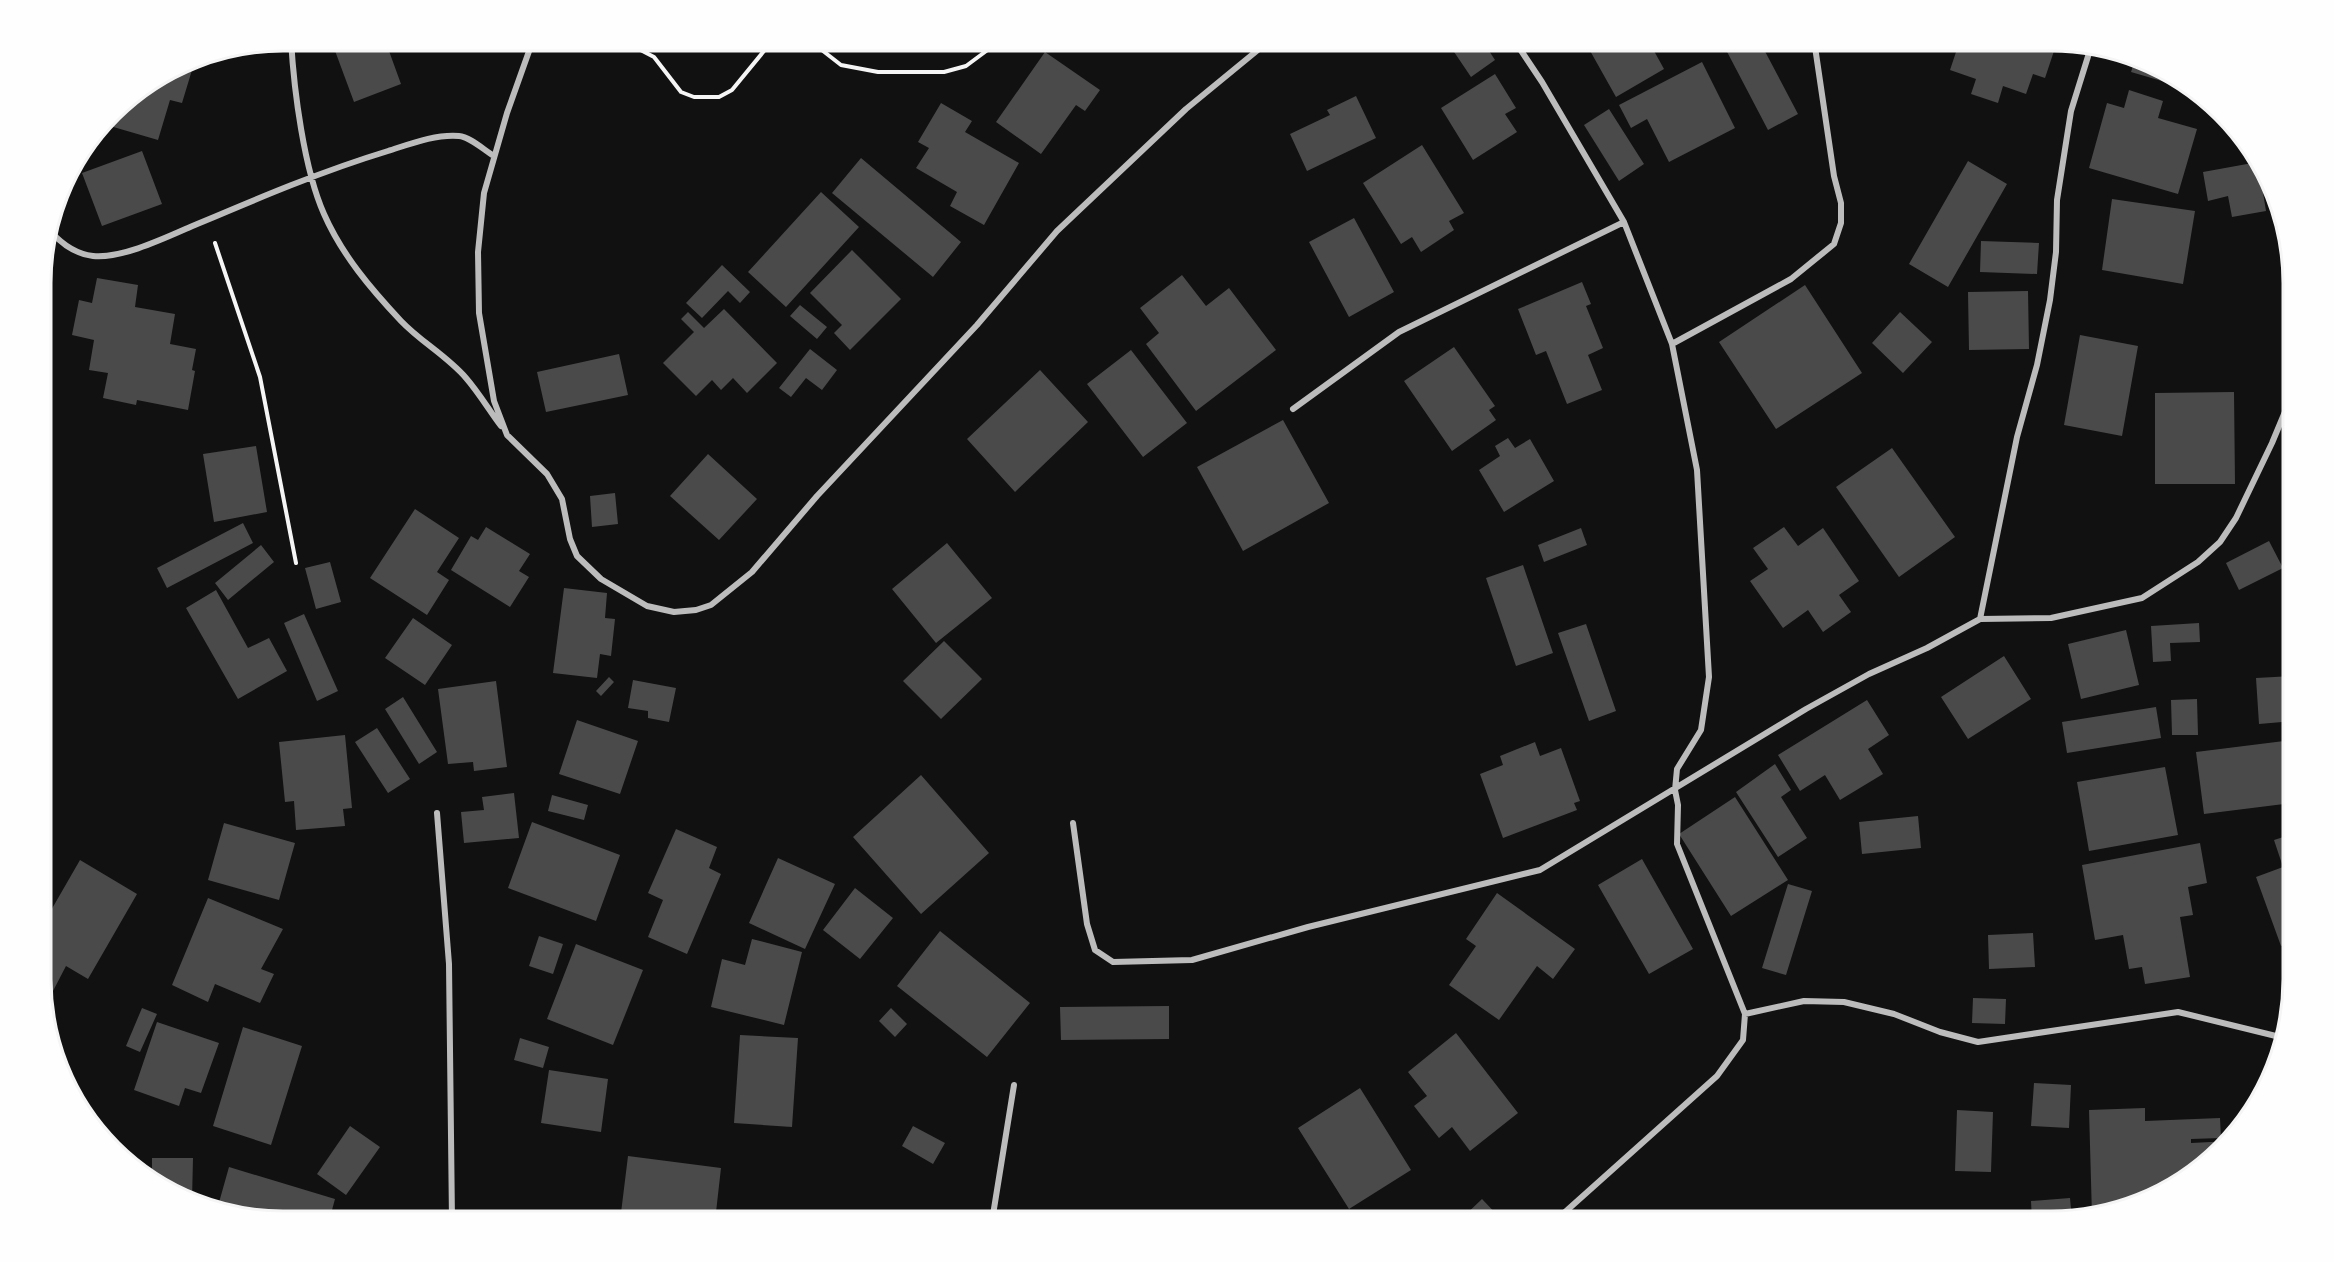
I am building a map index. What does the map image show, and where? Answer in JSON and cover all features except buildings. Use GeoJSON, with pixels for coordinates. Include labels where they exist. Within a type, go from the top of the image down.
{"type":"FeatureCollection","features":[{"type":"Feature","properties":{"kind":"street"},"geometry":{"type":"LineString","coordinates":[[292,51],[294,77],[312,176],[324,214],[364,279],[403,323],[466,378],[507,435],[547,474],[562,499],[570,539],[577,556],[601,579],[647,606],[674,612],[696,610],[711,605],[752,572],[818,496],[976,325],[1057,231],[1186,109],[1257,51]]}},
{"type":"Feature","properties":{"kind":"street"},"geometry":{"type":"LineString","coordinates":[[507,435],[494,400],[479,313],[478,252],[484,193],[529,51]]}},
{"type":"Feature","properties":{"kind":"street"},"geometry":{"type":"LineString","coordinates":[[1521,51],[1624,222],[1672,344],[1697,470],[1709,677],[1701,730],[1677,769],[1675,790],[1678,805],[1677,844],[1745,1014],[1743,1040],[1718,1076],[1566,1211]]}},
{"type":"Feature","properties":{"kind":"street"},"geometry":{"type":"LineString","coordinates":[[1672,344],[1791,279],[1834,244],[1841,223],[1841,203],[1834,176],[1816,51]]}},
{"type":"Feature","properties":{"kind":"street"},"geometry":{"type":"LineString","coordinates":[[1980,619],[2017,437],[2037,365],[2050,300],[2056,252],[2057,200],[2072,111],[2089,54]]}},
{"type":"Feature","properties":{"kind":"street"},"geometry":{"type":"LineString","coordinates":[[55,236],[77,252],[93,256],[109,255],[168,236],[312,176],[375,155],[441,137],[461,136],[494,156]]}},
{"type":"Feature","properties":{"kind":"street"},"geometry":{"type":"LineString","coordinates":[[1293,409],[1399,332],[1624,222]]}},
{"type":"Feature","properties":{"kind":"street"},"geometry":{"type":"LineString","coordinates":[[1073,823],[1087,924],[1095,950],[1113,962],[1191,960],[1308,927],[1540,870],[1815,704],[1869,674],[1927,648],[1980,619],[2051,618],[2142,598],[2198,562],[2220,542],[2236,518],[2283,417]]}},
{"type":"Feature","properties":{"kind":"street"},"geometry":{"type":"LineString","coordinates":[[437,813],[449,964],[452,1211]]}},
{"type":"Feature","properties":{"kind":"street"},"geometry":{"type":"LineString","coordinates":[[1745,1014],[1804,1001],[1844,1002],[1894,1014],[1940,1032],[1978,1042],[2152,1014],[2178,1012],[2276,1036]]}},
{"type":"Feature","properties":{"kind":"street"},"geometry":{"type":"LineString","coordinates":[[994,1211],[1014,1085]]}},
{"type":"Feature","properties":{"kind":"path"},"geometry":{"type":"LineString","coordinates":[[642,51],[654,57],[681,92],[694,97],[718,97],[732,90],[764,51]]}},
{"type":"Feature","properties":{"kind":"path"},"geometry":{"type":"LineString","coordinates":[[824,51],[841,64],[878,72],[944,72],[966,66],[986,51]]}},
{"type":"Feature","properties":{"kind":"path"},"geometry":{"type":"LineString","coordinates":[[207,220],[260,377],[297,563]]}}]}
